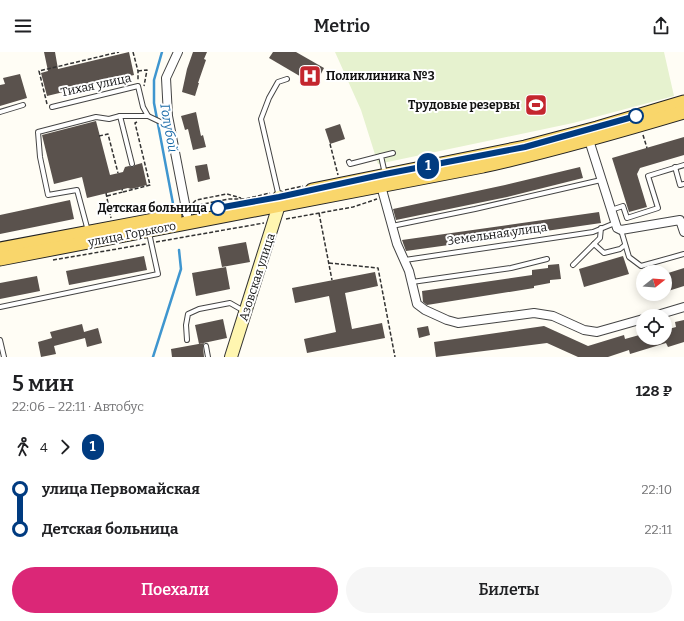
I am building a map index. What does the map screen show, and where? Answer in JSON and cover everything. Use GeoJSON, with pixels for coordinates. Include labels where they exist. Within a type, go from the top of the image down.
{"type":"FeatureCollection","features":[{"type":"Feature","properties":{"kind":"main road","name":"улица Горького"},"geometry":{"type":"LineString","coordinates":[[0,259],[150,237],[279,201],[383,180],[483,166],[532,155],[684,102]]}},
{"type":"Feature","properties":{"kind":"main road","name":"улица Горького"},"geometry":{"type":"LineString","coordinates":[[588,135],[684,112]]}},
{"type":"Feature","properties":{"kind":"main road","name":"улица Горького"},"geometry":{"type":"LineString","coordinates":[[0,249],[186,211],[279,201]]}},
{"type":"Feature","properties":{"kind":"main road","name":"Азовская улица"},"geometry":{"type":"LineString","coordinates":[[231,357],[279,201]]}},
{"type":"Feature","properties":{"kind":"street"},"geometry":{"type":"LineString","coordinates":[[178,52],[166,78],[167,125],[186,211]]}},
{"type":"Feature","properties":{"kind":"street"},"geometry":{"type":"LineString","coordinates":[[588,135],[610,210],[617,228],[621,230],[682,219],[684,232]]}},
{"type":"Feature","properties":{"kind":"street"},"geometry":{"type":"LineString","coordinates":[[383,180],[397,244],[405,260],[417,304],[425,310],[454,322],[544,314],[553,316],[584,330],[597,332],[636,321]]}},
{"type":"Feature","properties":{"kind":"street"},"geometry":{"type":"LineString","coordinates":[[672,311],[684,307]]}},
{"type":"Feature","properties":{"kind":"lane"},"geometry":{"type":"LineString","coordinates":[[279,201],[261,119],[269,98],[278,82],[287,79]]}},
{"type":"Feature","properties":{"kind":"lane","name":"Тихая улица"},"geometry":{"type":"LineString","coordinates":[[52,105],[138,86],[148,116]]}},
{"type":"Feature","properties":{"kind":"lane"},"geometry":{"type":"LineString","coordinates":[[0,112],[23,105]]}},
{"type":"Feature","properties":{"kind":"lane"},"geometry":{"type":"LineString","coordinates":[[88,232],[77,190],[48,195],[40,157],[38,132],[96,117],[109,119],[120,116],[148,116],[167,125]]}},
{"type":"Feature","properties":{"kind":"lane"},"geometry":{"type":"LineString","coordinates":[[120,116],[132,164]]}},
{"type":"Feature","properties":{"kind":"lane"},"geometry":{"type":"LineString","coordinates":[[349,162],[350,164],[393,153]]}},
{"type":"Feature","properties":{"kind":"lane"},"geometry":{"type":"LineString","coordinates":[[381,156],[383,180]]}},
{"type":"Feature","properties":{"kind":"lane"},"geometry":{"type":"LineString","coordinates":[[610,210],[623,206],[627,218],[658,208],[648,176],[684,165]]}},
{"type":"Feature","properties":{"kind":"lane"},"geometry":{"type":"LineString","coordinates":[[675,168],[680,185],[684,184]]}},
{"type":"Feature","properties":{"kind":"lane"},"geometry":{"type":"LineString","coordinates":[[392,226],[475,209],[601,180]]}},
{"type":"Feature","properties":{"kind":"lane","name":"Земельная улица"},"geometry":{"type":"LineString","coordinates":[[405,260],[593,232],[615,223]]}},
{"type":"Feature","properties":{"kind":"lane"},"geometry":{"type":"LineString","coordinates":[[573,265],[600,238],[601,228]]}},
{"type":"Feature","properties":{"kind":"lane"},"geometry":{"type":"LineString","coordinates":[[621,230],[629,257],[641,266],[684,254]]}},
{"type":"Feature","properties":{"kind":"lane"},"geometry":{"type":"LineString","coordinates":[[0,307],[158,274],[150,237]]}},
{"type":"Feature","properties":{"kind":"lane"},"geometry":{"type":"LineString","coordinates":[[594,244],[604,253],[620,249],[626,245]]}},
{"type":"Feature","properties":{"kind":"lane"},"geometry":{"type":"LineString","coordinates":[[412,282],[511,268],[547,259]]}},
{"type":"Feature","properties":{"kind":"lane"},"geometry":{"type":"LineString","coordinates":[[187,340],[186,325],[188,314],[199,309],[230,303],[246,312]]}},
{"type":"Feature","properties":{"kind":"lane"},"geometry":{"type":"LineString","coordinates":[[0,340],[4,357]]}},
{"type":"Feature","properties":{"kind":"lane"},"geometry":{"type":"LineString","coordinates":[[206,346],[208,357]]}},
{"type":"Feature","properties":{"kind":"path"},"geometry":{"type":"LineString","coordinates":[[52,105],[47,104],[39,71],[119,52]]}},
{"type":"Feature","properties":{"kind":"path"},"geometry":{"type":"LineString","coordinates":[[133,52],[138,71],[137,83]]}},
{"type":"Feature","properties":{"kind":"path"},"geometry":{"type":"LineString","coordinates":[[138,71],[147,70],[144,86]]}},
{"type":"Feature","properties":{"kind":"path"},"geometry":{"type":"LineString","coordinates":[[107,196],[150,186],[135,123],[148,116]]}},
{"type":"Feature","properties":{"kind":"path"},"geometry":{"type":"LineString","coordinates":[[100,136],[108,134],[118,173]]}},
{"type":"Feature","properties":{"kind":"path"},"geometry":{"type":"LineString","coordinates":[[644,135],[647,148]]}},
{"type":"Feature","properties":{"kind":"path"},"geometry":{"type":"LineString","coordinates":[[330,144],[340,178]]}},
{"type":"Feature","properties":{"kind":"path"},"geometry":{"type":"LineString","coordinates":[[106,193],[112,219]]}},
{"type":"Feature","properties":{"kind":"path"},"geometry":{"type":"LineString","coordinates":[[227,194],[245,199],[229,199],[186,211],[196,200],[227,194]]}},
{"type":"Feature","properties":{"kind":"path"},"geometry":{"type":"LineString","coordinates":[[319,213],[332,280]]}},
{"type":"Feature","properties":{"kind":"path"},"geometry":{"type":"LineString","coordinates":[[47,261],[150,237],[274,221]]}},
{"type":"Feature","properties":{"kind":"path"},"geometry":{"type":"LineString","coordinates":[[328,263],[378,268],[395,357]]}},
{"type":"Feature","properties":{"kind":"green space","name":"Трудовые резервы"},"geometry":{"type":"Polygon","coordinates":[[[335,52],[664,52],[674,96],[573,123],[378,164],[361,110],[335,52]]]}},
{"type":"Feature","properties":{"kind":"building"},"geometry":{"type":"Polygon","coordinates":[[[44,52],[55,52],[58,69],[129,52],[134,75],[47,96],[41,73],[48,71],[44,52]]]}},
{"type":"Feature","properties":{"kind":"building"},"geometry":{"type":"Polygon","coordinates":[[[193,52],[207,52],[195,96],[182,92],[187,69],[193,52]]]}},
{"type":"Feature","properties":{"kind":"building","name":"Поликлиника №3"},"geometry":{"type":"Polygon","coordinates":[[[273,52],[296,52],[324,68],[315,85],[269,58],[273,52]]]}},
{"type":"Feature","properties":{"kind":"building"},"geometry":{"type":"Polygon","coordinates":[[[20,74],[27,98],[0,106],[0,85],[5,84],[3,78],[20,74]]]}},
{"type":"Feature","properties":{"kind":"building"},"geometry":{"type":"Polygon","coordinates":[[[196,112],[201,136],[203,135],[206,147],[193,150],[188,129],[185,130],[181,116],[196,112]]]}},
{"type":"Feature","properties":{"kind":"building"},"geometry":{"type":"Polygon","coordinates":[[[96,121],[110,175],[123,172],[125,167],[133,167],[142,163],[147,185],[87,198],[82,177],[54,184],[42,135],[96,121]]]}},
{"type":"Feature","properties":{"kind":"building"},"geometry":{"type":"Polygon","coordinates":[[[340,124],[345,139],[330,144],[325,129],[340,124]]]}},
{"type":"Feature","properties":{"kind":"building"},"geometry":{"type":"Polygon","coordinates":[[[684,137],[684,155],[640,168],[637,174],[647,207],[629,212],[612,158],[684,137]]]}},
{"type":"Feature","properties":{"kind":"building"},"geometry":{"type":"Polygon","coordinates":[[[207,164],[210,179],[198,182],[195,166],[207,164]]]}},
{"type":"Feature","properties":{"kind":"building"},"geometry":{"type":"Polygon","coordinates":[[[580,167],[583,178],[507,197],[396,220],[393,209],[505,185],[580,167]]]}},
{"type":"Feature","properties":{"kind":"building"},"geometry":{"type":"Polygon","coordinates":[[[70,200],[74,219],[0,234],[0,215],[70,200]]]}},
{"type":"Feature","properties":{"kind":"building"},"geometry":{"type":"Polygon","coordinates":[[[599,212],[601,223],[456,244],[406,251],[402,240],[599,212]]]}},
{"type":"Feature","properties":{"kind":"building"},"geometry":{"type":"Polygon","coordinates":[[[246,242],[250,262],[222,267],[218,247],[246,242]]]}},
{"type":"Feature","properties":{"kind":"building"},"geometry":{"type":"Polygon","coordinates":[[[144,256],[147,270],[69,285],[66,271],[144,256]]]}},
{"type":"Feature","properties":{"kind":"building"},"geometry":{"type":"Polygon","coordinates":[[[623,256],[629,274],[584,287],[579,269],[623,256]]]}},
{"type":"Feature","properties":{"kind":"building"},"geometry":{"type":"Polygon","coordinates":[[[559,264],[561,279],[550,280],[550,283],[534,286],[534,288],[427,305],[423,302],[422,291],[532,275],[532,270],[548,268],[548,265],[559,264]]]}},
{"type":"Feature","properties":{"kind":"building"},"geometry":{"type":"Polygon","coordinates":[[[226,267],[230,289],[196,296],[192,273],[226,267]]]}},
{"type":"Feature","properties":{"kind":"building"},"geometry":{"type":"Polygon","coordinates":[[[684,268],[684,286],[672,290],[672,272],[684,268]]]}},
{"type":"Feature","properties":{"kind":"building"},"geometry":{"type":"Polygon","coordinates":[[[375,272],[378,286],[345,293],[352,329],[382,323],[385,338],[307,353],[304,339],[336,332],[329,296],[295,303],[292,288],[375,272]]]}},
{"type":"Feature","properties":{"kind":"building"},"geometry":{"type":"Polygon","coordinates":[[[37,276],[40,291],[0,299],[0,283],[37,276]]]}},
{"type":"Feature","properties":{"kind":"building"},"geometry":{"type":"Polygon","coordinates":[[[223,319],[227,338],[199,344],[195,325],[223,319]]]}},
{"type":"Feature","properties":{"kind":"building"},"geometry":{"type":"Polygon","coordinates":[[[684,320],[684,342],[668,347],[667,345],[672,345],[672,328],[676,327],[675,322],[684,320]]]}},
{"type":"Feature","properties":{"kind":"building"},"geometry":{"type":"Polygon","coordinates":[[[82,324],[84,332],[98,328],[102,343],[87,347],[85,338],[54,346],[56,354],[41,357],[38,342],[52,338],[50,332],[82,324]]]}},
{"type":"Feature","properties":{"kind":"building"},"geometry":{"type":"Polygon","coordinates":[[[428,326],[430,335],[419,338],[417,328],[428,326]]]}},
{"type":"Feature","properties":{"kind":"building"},"geometry":{"type":"Polygon","coordinates":[[[544,326],[588,346],[624,335],[625,339],[636,336],[636,345],[659,345],[630,354],[629,350],[608,357],[578,357],[547,343],[436,357],[434,342],[544,326]]]}},
{"type":"Feature","properties":{"kind":"building"},"geometry":{"type":"Polygon","coordinates":[[[204,343],[204,357],[172,357],[171,349],[204,343]]]}},
{"type":"Feature","properties":{"kind":"waterway","name":"Голубой"},"geometry":{"type":"LineString","coordinates":[[162,52],[154,80],[154,103],[174,209]]}},
{"type":"Feature","properties":{"kind":"waterway","name":"Голубой"},"geometry":{"type":"LineString","coordinates":[[153,357],[181,269],[179,250]]}},
{"type":"Feature","properties":{"kind":"bus line","name":"1"},"geometry":{"type":"LineString","coordinates":[[218,208],[525,147],[636,116]]}},
{"type":"Feature","properties":{"kind":"place","name":"Поликлиника №3"},"geometry":{"type":"Point","coordinates":[310,76]}},
{"type":"Feature","properties":{"kind":"place","name":"Трудовые резервы"},"geometry":{"type":"Point","coordinates":[536,105]}},
{"type":"Feature","properties":{"kind":"place","name":"Детская больница"},"geometry":{"type":"Point","coordinates":[218,208]}}]}
